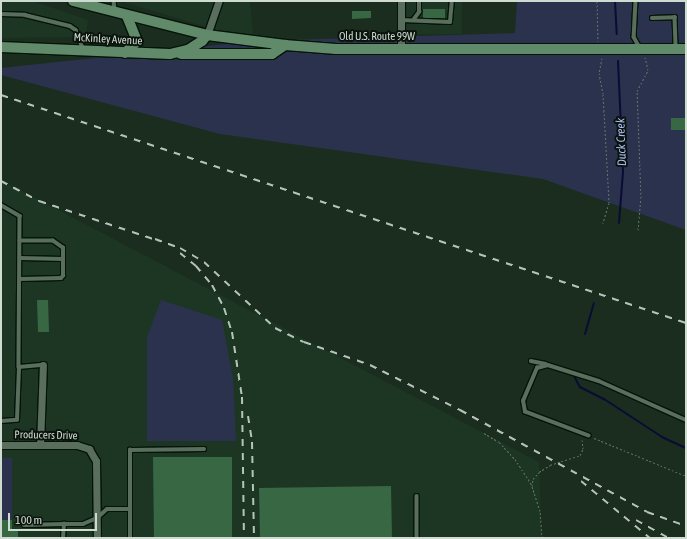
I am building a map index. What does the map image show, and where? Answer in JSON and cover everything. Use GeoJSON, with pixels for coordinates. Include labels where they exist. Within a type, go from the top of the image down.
{"type":"FeatureCollection","features":[{"type":"Feature","properties":{"kind":"main road","name":"Old U.S. Route 99W"},"geometry":{"type":"LineString","coordinates":[[72,1],[207,35],[285,45],[401,48],[681,49]]}},
{"type":"Feature","properties":{"kind":"main road"},"geometry":{"type":"LineString","coordinates":[[124,53],[136,41],[127,16]]}},
{"type":"Feature","properties":{"kind":"main road","name":"McKinley Avenue"},"geometry":{"type":"LineString","coordinates":[[1,46],[124,53],[175,54],[195,46],[207,35]]}},
{"type":"Feature","properties":{"kind":"main road"},"geometry":{"type":"LineString","coordinates":[[175,54],[272,54],[285,45]]}},
{"type":"Feature","properties":{"kind":"street"},"geometry":{"type":"LineString","coordinates":[[207,35],[219,1]]}},
{"type":"Feature","properties":{"kind":"street"},"geometry":{"type":"LineString","coordinates":[[401,1],[401,48]]}},
{"type":"Feature","properties":{"kind":"street"},"geometry":{"type":"LineString","coordinates":[[40,445],[43,365]]}},
{"type":"Feature","properties":{"kind":"street","name":"Producers Drive"},"geometry":{"type":"LineString","coordinates":[[1,445],[77,445],[89,449],[96,461],[97,518]]}},
{"type":"Feature","properties":{"kind":"street"},"geometry":{"type":"LineString","coordinates":[[97,518],[97,538]]}},
{"type":"Feature","properties":{"kind":"lane"},"geometry":{"type":"LineString","coordinates":[[114,1],[115,13]]}},
{"type":"Feature","properties":{"kind":"lane"},"geometry":{"type":"LineString","coordinates":[[414,19],[419,12],[419,1]]}},
{"type":"Feature","properties":{"kind":"lane"},"geometry":{"type":"LineString","coordinates":[[401,20],[414,19],[422,22],[450,22],[453,13],[452,1]]}},
{"type":"Feature","properties":{"kind":"lane"},"geometry":{"type":"LineString","coordinates":[[636,1],[634,37],[640,49]]}},
{"type":"Feature","properties":{"kind":"lane"},"geometry":{"type":"LineString","coordinates":[[1,14],[25,15],[70,26],[76,30],[84,50]]}},
{"type":"Feature","properties":{"kind":"lane"},"geometry":{"type":"LineString","coordinates":[[652,18],[675,17],[681,49]]}},
{"type":"Feature","properties":{"kind":"lane"},"geometry":{"type":"LineString","coordinates":[[1,205],[20,216],[19,367],[17,420],[1,421]]}},
{"type":"Feature","properties":{"kind":"lane"},"geometry":{"type":"LineString","coordinates":[[20,241],[53,241],[63,248],[63,276],[61,278],[20,279]]}},
{"type":"Feature","properties":{"kind":"lane"},"geometry":{"type":"LineString","coordinates":[[20,258],[63,259]]}},
{"type":"Feature","properties":{"kind":"lane"},"geometry":{"type":"LineString","coordinates":[[532,360],[598,381],[686,420]]}},
{"type":"Feature","properties":{"kind":"lane"},"geometry":{"type":"LineString","coordinates":[[19,367],[43,365]]}},
{"type":"Feature","properties":{"kind":"lane"},"geometry":{"type":"LineString","coordinates":[[548,365],[540,366],[533,371],[523,401],[524,409],[528,414],[588,436]]}},
{"type":"Feature","properties":{"kind":"lane"},"geometry":{"type":"LineString","coordinates":[[130,538],[130,450],[204,449]]}},
{"type":"Feature","properties":{"kind":"lane"},"geometry":{"type":"LineString","coordinates":[[417,496],[417,538]]}},
{"type":"Feature","properties":{"kind":"lane"},"geometry":{"type":"LineString","coordinates":[[24,525],[83,524],[97,518],[107,509],[130,509]]}},
{"type":"Feature","properties":{"kind":"lane"},"geometry":{"type":"LineString","coordinates":[[63,538],[64,524]]}},
{"type":"Feature","properties":{"kind":"path"},"geometry":{"type":"LineString","coordinates":[[597,1],[598,49],[602,58],[599,73],[603,94],[609,198],[603,223]]}},
{"type":"Feature","properties":{"kind":"path"},"geometry":{"type":"LineString","coordinates":[[638,230],[641,198],[637,91],[648,70],[647,61],[640,49]]}},
{"type":"Feature","properties":{"kind":"path"},"geometry":{"type":"LineString","coordinates":[[484,433],[499,442],[515,459],[532,486],[540,511],[542,538]]}},
{"type":"Feature","properties":{"kind":"path"},"geometry":{"type":"LineString","coordinates":[[532,486],[535,476],[539,472],[556,462],[580,455],[583,449],[582,439],[588,436],[650,459],[686,476]]}},
{"type":"Feature","properties":{"kind":"shaded area"},"geometry":{"type":"Polygon","coordinates":[[[1,1],[33,1],[88,20],[86,37],[1,38],[1,1]]]}},
{"type":"Feature","properties":{"kind":"shaded area"},"geometry":{"type":"Polygon","coordinates":[[[120,1],[250,1],[254,41],[120,1]]]}},
{"type":"Feature","properties":{"kind":"shaded area"},"geometry":{"type":"Polygon","coordinates":[[[407,1],[462,1],[462,34],[407,34],[407,1]]]}},
{"type":"Feature","properties":{"kind":"shaded area"},"geometry":{"type":"Polygon","coordinates":[[[517,1],[686,1],[686,230],[543,179],[220,134],[1,75],[1,68],[254,41],[515,33],[517,1]]]}},
{"type":"Feature","properties":{"kind":"shaded area"},"geometry":{"type":"Polygon","coordinates":[[[1,180],[539,462],[542,538],[1,538],[1,180]]]}},
{"type":"Feature","properties":{"kind":"shaded area"},"geometry":{"type":"Polygon","coordinates":[[[161,300],[222,320],[233,378],[236,441],[147,441],[147,337],[161,300]]]}},
{"type":"Feature","properties":{"kind":"shaded area"},"geometry":{"type":"Polygon","coordinates":[[[1,458],[12,458],[12,520],[1,520],[1,458]]]}},
{"type":"Feature","properties":{"kind":"building"},"geometry":{"type":"Polygon","coordinates":[[[423,9],[445,9],[445,19],[423,18],[423,9]]]}},
{"type":"Feature","properties":{"kind":"building"},"geometry":{"type":"Polygon","coordinates":[[[352,11],[371,11],[371,18],[352,19],[352,11]]]}},
{"type":"Feature","properties":{"kind":"building"},"geometry":{"type":"Polygon","coordinates":[[[671,118],[686,118],[686,130],[671,130],[671,118]]]}},
{"type":"Feature","properties":{"kind":"building"},"geometry":{"type":"Polygon","coordinates":[[[37,300],[48,300],[49,332],[38,332],[37,300]]]}},
{"type":"Feature","properties":{"kind":"building"},"geometry":{"type":"Polygon","coordinates":[[[153,457],[232,457],[232,538],[154,538],[153,457]]]}},
{"type":"Feature","properties":{"kind":"building"},"geometry":{"type":"Polygon","coordinates":[[[391,486],[392,538],[260,538],[259,488],[391,486]]]}},
{"type":"Feature","properties":{"kind":"building"},"geometry":{"type":"Polygon","coordinates":[[[1,520],[12,520],[12,531],[18,531],[18,538],[1,538],[1,520]]]}},
{"type":"Feature","properties":{"kind":"waterway","name":"Duck Creek"},"geometry":{"type":"LineString","coordinates":[[615,1],[617,34]]}},
{"type":"Feature","properties":{"kind":"waterway","name":"Duck Creek"},"geometry":{"type":"LineString","coordinates":[[618,61],[623,172],[619,223]]}},
{"type":"Feature","properties":{"kind":"waterway"},"geometry":{"type":"LineString","coordinates":[[585,334],[594,303]]}},
{"type":"Feature","properties":{"kind":"waterway"},"geometry":{"type":"LineString","coordinates":[[573,374],[580,387],[604,399],[662,437],[686,448]]}},
{"type":"Feature","properties":{"kind":"railway"},"geometry":{"type":"LineString","coordinates":[[1,95],[686,323]]}},
{"type":"Feature","properties":{"kind":"railway"},"geometry":{"type":"LineString","coordinates":[[1,181],[39,201],[159,241]]}},
{"type":"Feature","properties":{"kind":"railway"},"geometry":{"type":"LineString","coordinates":[[155,239],[180,248],[204,262],[275,328],[304,342],[370,365],[460,410],[647,512],[686,526]]}},
{"type":"Feature","properties":{"kind":"railway"},"geometry":{"type":"LineString","coordinates":[[180,253],[196,266],[212,285],[224,308],[232,332],[242,397],[244,538]]}},
{"type":"Feature","properties":{"kind":"railway"},"geometry":{"type":"LineString","coordinates":[[248,416],[252,442],[254,538]]}},
{"type":"Feature","properties":{"kind":"railway"},"geometry":{"type":"LineString","coordinates":[[581,481],[650,538]]}},
{"type":"Feature","properties":{"kind":"railway"},"geometry":{"type":"LineString","coordinates":[[636,520],[668,538]]}}]}
